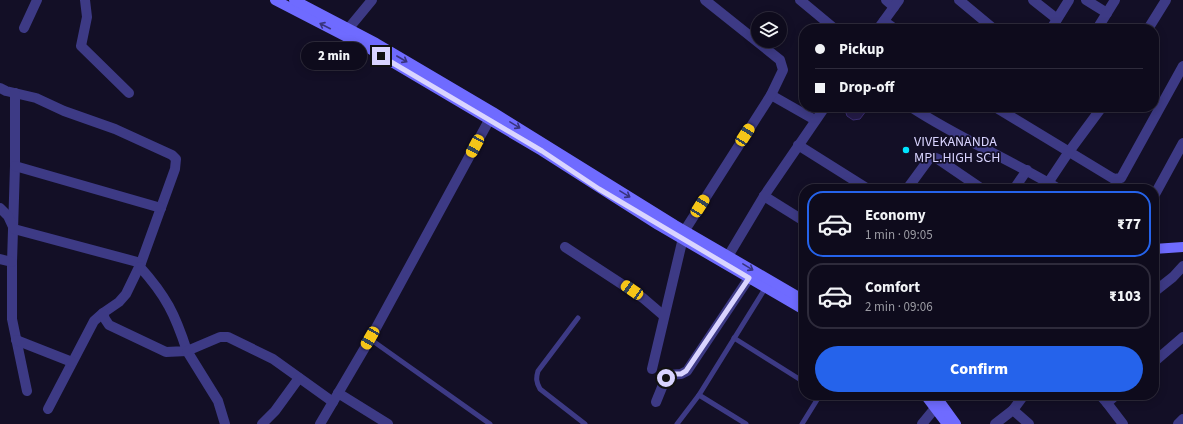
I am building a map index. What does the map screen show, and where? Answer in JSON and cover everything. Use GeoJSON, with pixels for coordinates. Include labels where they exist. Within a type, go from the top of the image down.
{"type":"FeatureCollection","features":[{"type":"Feature","properties":{"kind":"main road"},"geometry":{"type":"LineString","coordinates":[[275,0],[346,32]]}},
{"type":"Feature","properties":{"kind":"main road"},"geometry":{"type":"LineString","coordinates":[[294,0],[491,116],[726,259],[799,297]]}},
{"type":"Feature","properties":{"kind":"main road"},"geometry":{"type":"LineString","coordinates":[[1159,249],[1183,247]]}},
{"type":"Feature","properties":{"kind":"main road"},"geometry":{"type":"LineString","coordinates":[[726,259],[749,278],[799,307]]}},
{"type":"Feature","properties":{"kind":"main road"},"geometry":{"type":"LineString","coordinates":[[930,400],[947,424]]}},
{"type":"Feature","properties":{"kind":"main road"},"geometry":{"type":"LineString","coordinates":[[939,400],[956,424]]}},
{"type":"Feature","properties":{"kind":"street"},"geometry":{"type":"LineString","coordinates":[[24,28],[37,0]]}},
{"type":"Feature","properties":{"kind":"street"},"geometry":{"type":"LineString","coordinates":[[85,0],[87,17],[81,46],[129,93]]}},
{"type":"Feature","properties":{"kind":"street"},"geometry":{"type":"LineString","coordinates":[[346,32],[372,0]]}},
{"type":"Feature","properties":{"kind":"street"},"geometry":{"type":"LineString","coordinates":[[652,370],[684,234],[771,95],[783,70],[782,62],[705,0]]}},
{"type":"Feature","properties":{"kind":"street"},"geometry":{"type":"LineString","coordinates":[[800,0],[829,24]]}},
{"type":"Feature","properties":{"kind":"street"},"geometry":{"type":"LineString","coordinates":[[882,24],[896,4],[886,0]]}},
{"type":"Feature","properties":{"kind":"street"},"geometry":{"type":"LineString","coordinates":[[959,0],[988,24]]}},
{"type":"Feature","properties":{"kind":"street"},"geometry":{"type":"LineString","coordinates":[[1033,0],[1057,19]]}},
{"type":"Feature","properties":{"kind":"street"},"geometry":{"type":"LineString","coordinates":[[1054,24],[1069,0]]}},
{"type":"Feature","properties":{"kind":"street"},"geometry":{"type":"LineString","coordinates":[[1086,0],[1107,13]]}},
{"type":"Feature","properties":{"kind":"street"},"geometry":{"type":"LineString","coordinates":[[1100,24],[1115,0]]}},
{"type":"Feature","properties":{"kind":"street"},"geometry":{"type":"LineString","coordinates":[[1151,24],[1166,0]]}},
{"type":"Feature","properties":{"kind":"street"},"geometry":{"type":"LineString","coordinates":[[1159,109],[1183,66]]}},
{"type":"Feature","properties":{"kind":"street"},"geometry":{"type":"LineString","coordinates":[[0,88],[36,98],[64,111],[115,129],[172,155],[176,159],[161,208],[140,265],[126,294],[119,302],[94,321],[48,409]]}},
{"type":"Feature","properties":{"kind":"street"},"geometry":{"type":"LineString","coordinates":[[15,93],[12,319],[27,391]]}},
{"type":"Feature","properties":{"kind":"street"},"geometry":{"type":"LineString","coordinates":[[771,95],[799,111]]}},
{"type":"Feature","properties":{"kind":"street"},"geometry":{"type":"LineString","coordinates":[[801,112],[815,120]]}},
{"type":"Feature","properties":{"kind":"street"},"geometry":{"type":"LineString","coordinates":[[726,259],[764,196],[822,112]]}},
{"type":"Feature","properties":{"kind":"street"},"geometry":{"type":"LineString","coordinates":[[919,112],[931,120],[1027,170],[1044,184]]}},
{"type":"Feature","properties":{"kind":"street"},"geometry":{"type":"LineString","coordinates":[[1003,112],[1068,153],[1118,180],[1121,178],[1158,112]]}},
{"type":"Feature","properties":{"kind":"street"},"geometry":{"type":"LineString","coordinates":[[1047,184],[1096,112]]}},
{"type":"Feature","properties":{"kind":"street"},"geometry":{"type":"LineString","coordinates":[[320,424],[370,338],[491,116]]}},
{"type":"Feature","properties":{"kind":"street"},"geometry":{"type":"LineString","coordinates":[[1159,187],[1183,143]]}},
{"type":"Feature","properties":{"kind":"street"},"geometry":{"type":"LineString","coordinates":[[798,145],[860,184]]}},
{"type":"Feature","properties":{"kind":"street"},"geometry":{"type":"LineString","coordinates":[[910,184],[928,159],[933,157],[975,184]]}},
{"type":"Feature","properties":{"kind":"street"},"geometry":{"type":"LineString","coordinates":[[15,166],[161,208]]}},
{"type":"Feature","properties":{"kind":"street"},"geometry":{"type":"LineString","coordinates":[[1017,184],[1027,170]]}},
{"type":"Feature","properties":{"kind":"street"},"geometry":{"type":"LineString","coordinates":[[764,196],[799,217]]}},
{"type":"Feature","properties":{"kind":"street"},"geometry":{"type":"LineString","coordinates":[[0,208],[8,216],[14,229],[140,265],[170,305],[177,320],[187,351],[218,401],[225,424]]}},
{"type":"Feature","properties":{"kind":"street"},"geometry":{"type":"LineString","coordinates":[[565,247],[643,298],[664,316]]}},
{"type":"Feature","properties":{"kind":"street"},"geometry":{"type":"LineString","coordinates":[[0,259],[12,262]]}},
{"type":"Feature","properties":{"kind":"street"},"geometry":{"type":"LineString","coordinates":[[1159,288],[1173,277],[1183,266]]}},
{"type":"Feature","properties":{"kind":"street"},"geometry":{"type":"LineString","coordinates":[[656,402],[668,375],[681,374],[686,371],[749,278]]}},
{"type":"Feature","properties":{"kind":"street"},"geometry":{"type":"LineString","coordinates":[[103,313],[105,319],[114,327],[166,352],[187,351],[220,337],[228,337],[273,359],[300,378],[388,424]]}},
{"type":"Feature","properties":{"kind":"street"},"geometry":{"type":"LineString","coordinates":[[1159,358],[1183,337]]}},
{"type":"Feature","properties":{"kind":"street"},"geometry":{"type":"LineString","coordinates":[[16,340],[72,362]]}},
{"type":"Feature","properties":{"kind":"street"},"geometry":{"type":"LineString","coordinates":[[262,424],[300,378]]}},
{"type":"Feature","properties":{"kind":"street"},"geometry":{"type":"LineString","coordinates":[[995,424],[1013,410],[1020,400]]}},
{"type":"Feature","properties":{"kind":"street"},"geometry":{"type":"LineString","coordinates":[[1104,400],[1123,424]]}},
{"type":"Feature","properties":{"kind":"street"},"geometry":{"type":"LineString","coordinates":[[1107,403],[1110,400]]}},
{"type":"Feature","properties":{"kind":"street"},"geometry":{"type":"LineString","coordinates":[[922,424],[936,407]]}},
{"type":"Feature","properties":{"kind":"street"},"geometry":{"type":"LineString","coordinates":[[1013,410],[1029,424]]}},
{"type":"Feature","properties":{"kind":"street"},"geometry":{"type":"LineString","coordinates":[[1178,424],[1183,418]]}},
{"type":"Feature","properties":{"kind":"lane"},"geometry":{"type":"LineString","coordinates":[[677,424],[699,395],[766,288]]}},
{"type":"Feature","properties":{"kind":"lane"},"geometry":{"type":"LineString","coordinates":[[578,318],[538,371],[536,376],[540,389],[585,424]]}},
{"type":"Feature","properties":{"kind":"lane"},"geometry":{"type":"LineString","coordinates":[[370,338],[490,424]]}},
{"type":"Feature","properties":{"kind":"lane"},"geometry":{"type":"LineString","coordinates":[[734,338],[799,379]]}},
{"type":"Feature","properties":{"kind":"lane"},"geometry":{"type":"LineString","coordinates":[[699,395],[746,424]]}},
{"type":"Feature","properties":{"kind":"lane"},"geometry":{"type":"LineString","coordinates":[[802,424],[817,400]]}},
{"type":"Feature","properties":{"kind":"building"},"geometry":{"type":"Polygon","coordinates":[[[846,112],[865,112],[860,119],[853,120],[847,116],[846,112]]]}},
{"type":"Feature","properties":{"kind":"place","name":"VIVEKANANDA MPL.HIGH SCH"},"geometry":{"type":"Point","coordinates":[906,150]}},
{"type":"Feature","properties":{"kind":"route"},"geometry":{"type":"LineString","coordinates":[[381,56],[542,151],[599,189],[749,278],[686,371],[681,374],[670,374],[666,378]]}}]}
